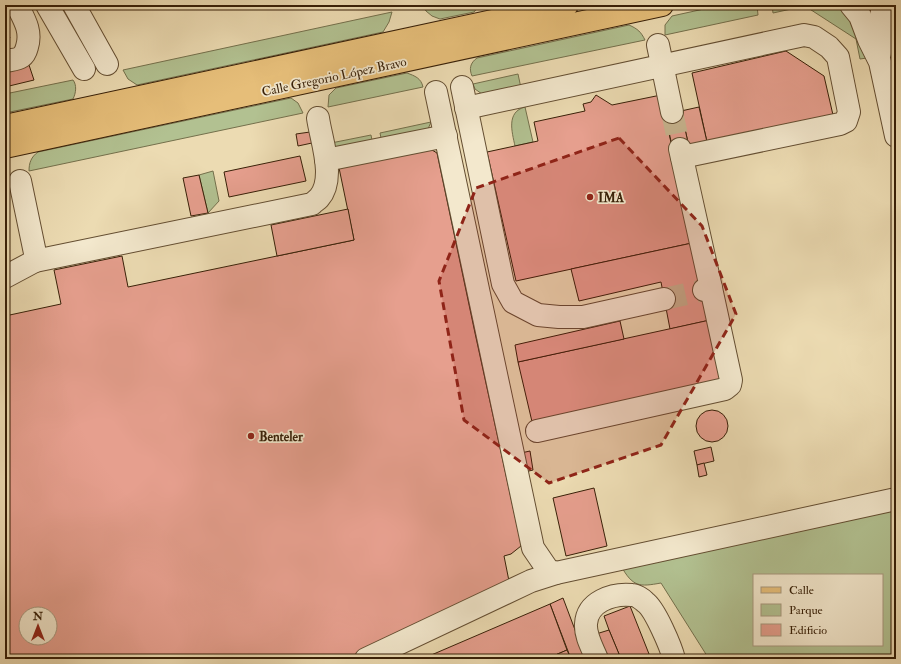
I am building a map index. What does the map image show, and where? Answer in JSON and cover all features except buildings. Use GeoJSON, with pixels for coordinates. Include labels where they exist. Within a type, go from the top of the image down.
{"type":"FeatureCollection","features":[{"type":"Feature","properties":{"kind":"main road","name":"Calle Gregorio López Bravo"},"geometry":{"type":"LineString","coordinates":[[5,126],[567,5]]}},
{"type":"Feature","properties":{"kind":"main road","name":"Calle Gregorio López Bravo"},"geometry":{"type":"LineString","coordinates":[[5,147],[662,5]]}},
{"type":"Feature","properties":{"kind":"street"},"geometry":{"type":"LineString","coordinates":[[5,61],[20,58],[26,52],[29,42],[28,26],[17,5]]}},
{"type":"Feature","properties":{"kind":"street"},"geometry":{"type":"LineString","coordinates":[[47,5],[84,69]]}},
{"type":"Feature","properties":{"kind":"street"},"geometry":{"type":"LineString","coordinates":[[74,5],[107,64]]}},
{"type":"Feature","properties":{"kind":"street"},"geometry":{"type":"LineString","coordinates":[[851,5],[860,16],[869,40],[880,62]]}},
{"type":"Feature","properties":{"kind":"street"},"geometry":{"type":"LineString","coordinates":[[883,5],[880,22],[880,62],[896,136]]}},
{"type":"Feature","properties":{"kind":"street"},"geometry":{"type":"LineString","coordinates":[[466,108],[662,67],[804,35],[814,37],[829,47],[838,57],[851,85],[849,112],[846,121],[840,124],[681,153],[707,289],[731,380],[730,385],[725,389],[537,431]]}},
{"type":"Feature","properties":{"kind":"street"},"geometry":{"type":"LineString","coordinates":[[658,45],[672,112]]}},
{"type":"Feature","properties":{"kind":"street"},"geometry":{"type":"LineString","coordinates":[[462,87],[503,284],[513,302],[538,315],[583,317],[664,299]]}},
{"type":"Feature","properties":{"kind":"street"},"geometry":{"type":"LineString","coordinates":[[436,92],[533,548],[548,570],[556,573]]}},
{"type":"Feature","properties":{"kind":"street"},"geometry":{"type":"LineString","coordinates":[[5,277],[35,261],[312,204],[320,198],[326,185],[328,175],[318,118]]}},
{"type":"Feature","properties":{"kind":"street"},"geometry":{"type":"LineString","coordinates":[[326,160],[446,136]]}},
{"type":"Feature","properties":{"kind":"street"},"geometry":{"type":"LineString","coordinates":[[20,181],[35,253],[35,261]]}},
{"type":"Feature","properties":{"kind":"street"},"geometry":{"type":"LineString","coordinates":[[366,659],[531,581],[556,573],[896,499]]}},
{"type":"Feature","properties":{"kind":"street"},"geometry":{"type":"LineString","coordinates":[[597,659],[587,635],[586,625],[589,611],[596,603],[617,595],[633,595],[647,603],[660,623],[672,650],[674,659]]}},
{"type":"Feature","properties":{"kind":"highlighted area"},"geometry":{"type":"Polygon","coordinates":[[[619,138],[702,226],[736,314],[661,445],[549,483],[464,420],[439,281],[476,188],[619,138]]]}},
{"type":"Feature","properties":{"kind":"green space"},"geometry":{"type":"Polygon","coordinates":[[[480,5],[474,12],[440,19],[432,16],[426,11],[423,6],[480,5]]]}},
{"type":"Feature","properties":{"kind":"green space"},"geometry":{"type":"Polygon","coordinates":[[[722,5],[757,5],[758,15],[665,35],[665,25],[672,16],[722,5]]]}},
{"type":"Feature","properties":{"kind":"green space"},"geometry":{"type":"Polygon","coordinates":[[[772,5],[838,5],[850,16],[867,58],[860,59],[856,39],[805,6],[773,13],[772,5]]]}},
{"type":"Feature","properties":{"kind":"green space"},"geometry":{"type":"Polygon","coordinates":[[[889,5],[896,5],[896,28],[893,34],[896,53],[889,54],[889,5]]]}},
{"type":"Feature","properties":{"kind":"green space"},"geometry":{"type":"Polygon","coordinates":[[[392,12],[389,22],[383,32],[137,85],[128,79],[123,70],[392,12]]]}},
{"type":"Feature","properties":{"kind":"green space"},"geometry":{"type":"Polygon","coordinates":[[[629,25],[639,31],[645,40],[472,76],[471,73],[470,69],[472,64],[477,58],[629,25]]]}},
{"type":"Feature","properties":{"kind":"green space"},"geometry":{"type":"Polygon","coordinates":[[[407,73],[419,79],[423,87],[328,107],[329,95],[336,88],[407,73]]]}},
{"type":"Feature","properties":{"kind":"green space"},"geometry":{"type":"Polygon","coordinates":[[[518,74],[521,88],[482,94],[475,89],[473,84],[518,74]]]}},
{"type":"Feature","properties":{"kind":"green space"},"geometry":{"type":"Polygon","coordinates":[[[73,80],[76,89],[73,99],[5,113],[5,94],[73,80]]]}},
{"type":"Feature","properties":{"kind":"green space"},"geometry":{"type":"Polygon","coordinates":[[[291,98],[298,103],[303,113],[29,171],[31,160],[38,152],[291,98]]]}},
{"type":"Feature","properties":{"kind":"green space"},"geometry":{"type":"Polygon","coordinates":[[[525,107],[533,142],[515,146],[512,129],[513,118],[515,113],[525,107]]]}},
{"type":"Feature","properties":{"kind":"green space"},"geometry":{"type":"Polygon","coordinates":[[[431,122],[428,129],[382,143],[380,133],[431,122]]]}},
{"type":"Feature","properties":{"kind":"green space"},"geometry":{"type":"Polygon","coordinates":[[[371,135],[373,145],[335,150],[331,143],[371,135]]]}},
{"type":"Feature","properties":{"kind":"green space"},"geometry":{"type":"Polygon","coordinates":[[[213,171],[219,201],[208,213],[199,175],[213,171]]]}},
{"type":"Feature","properties":{"kind":"green space"},"geometry":{"type":"Polygon","coordinates":[[[896,507],[896,659],[709,659],[661,583],[647,585],[637,584],[633,582],[621,566],[896,507]]]}},
{"type":"Feature","properties":{"kind":"tunnel"},"geometry":{"type":"LineString","coordinates":[[672,112],[680,149]]}},
{"type":"Feature","properties":{"kind":"tunnel"},"geometry":{"type":"LineString","coordinates":[[664,299],[704,290]]}},
{"type":"Feature","properties":{"kind":"place","name":"IMA"},"geometry":{"type":"Point","coordinates":[590,197]}},
{"type":"Feature","properties":{"kind":"place","name":"Benteler"},"geometry":{"type":"Point","coordinates":[251,436]}}]}
